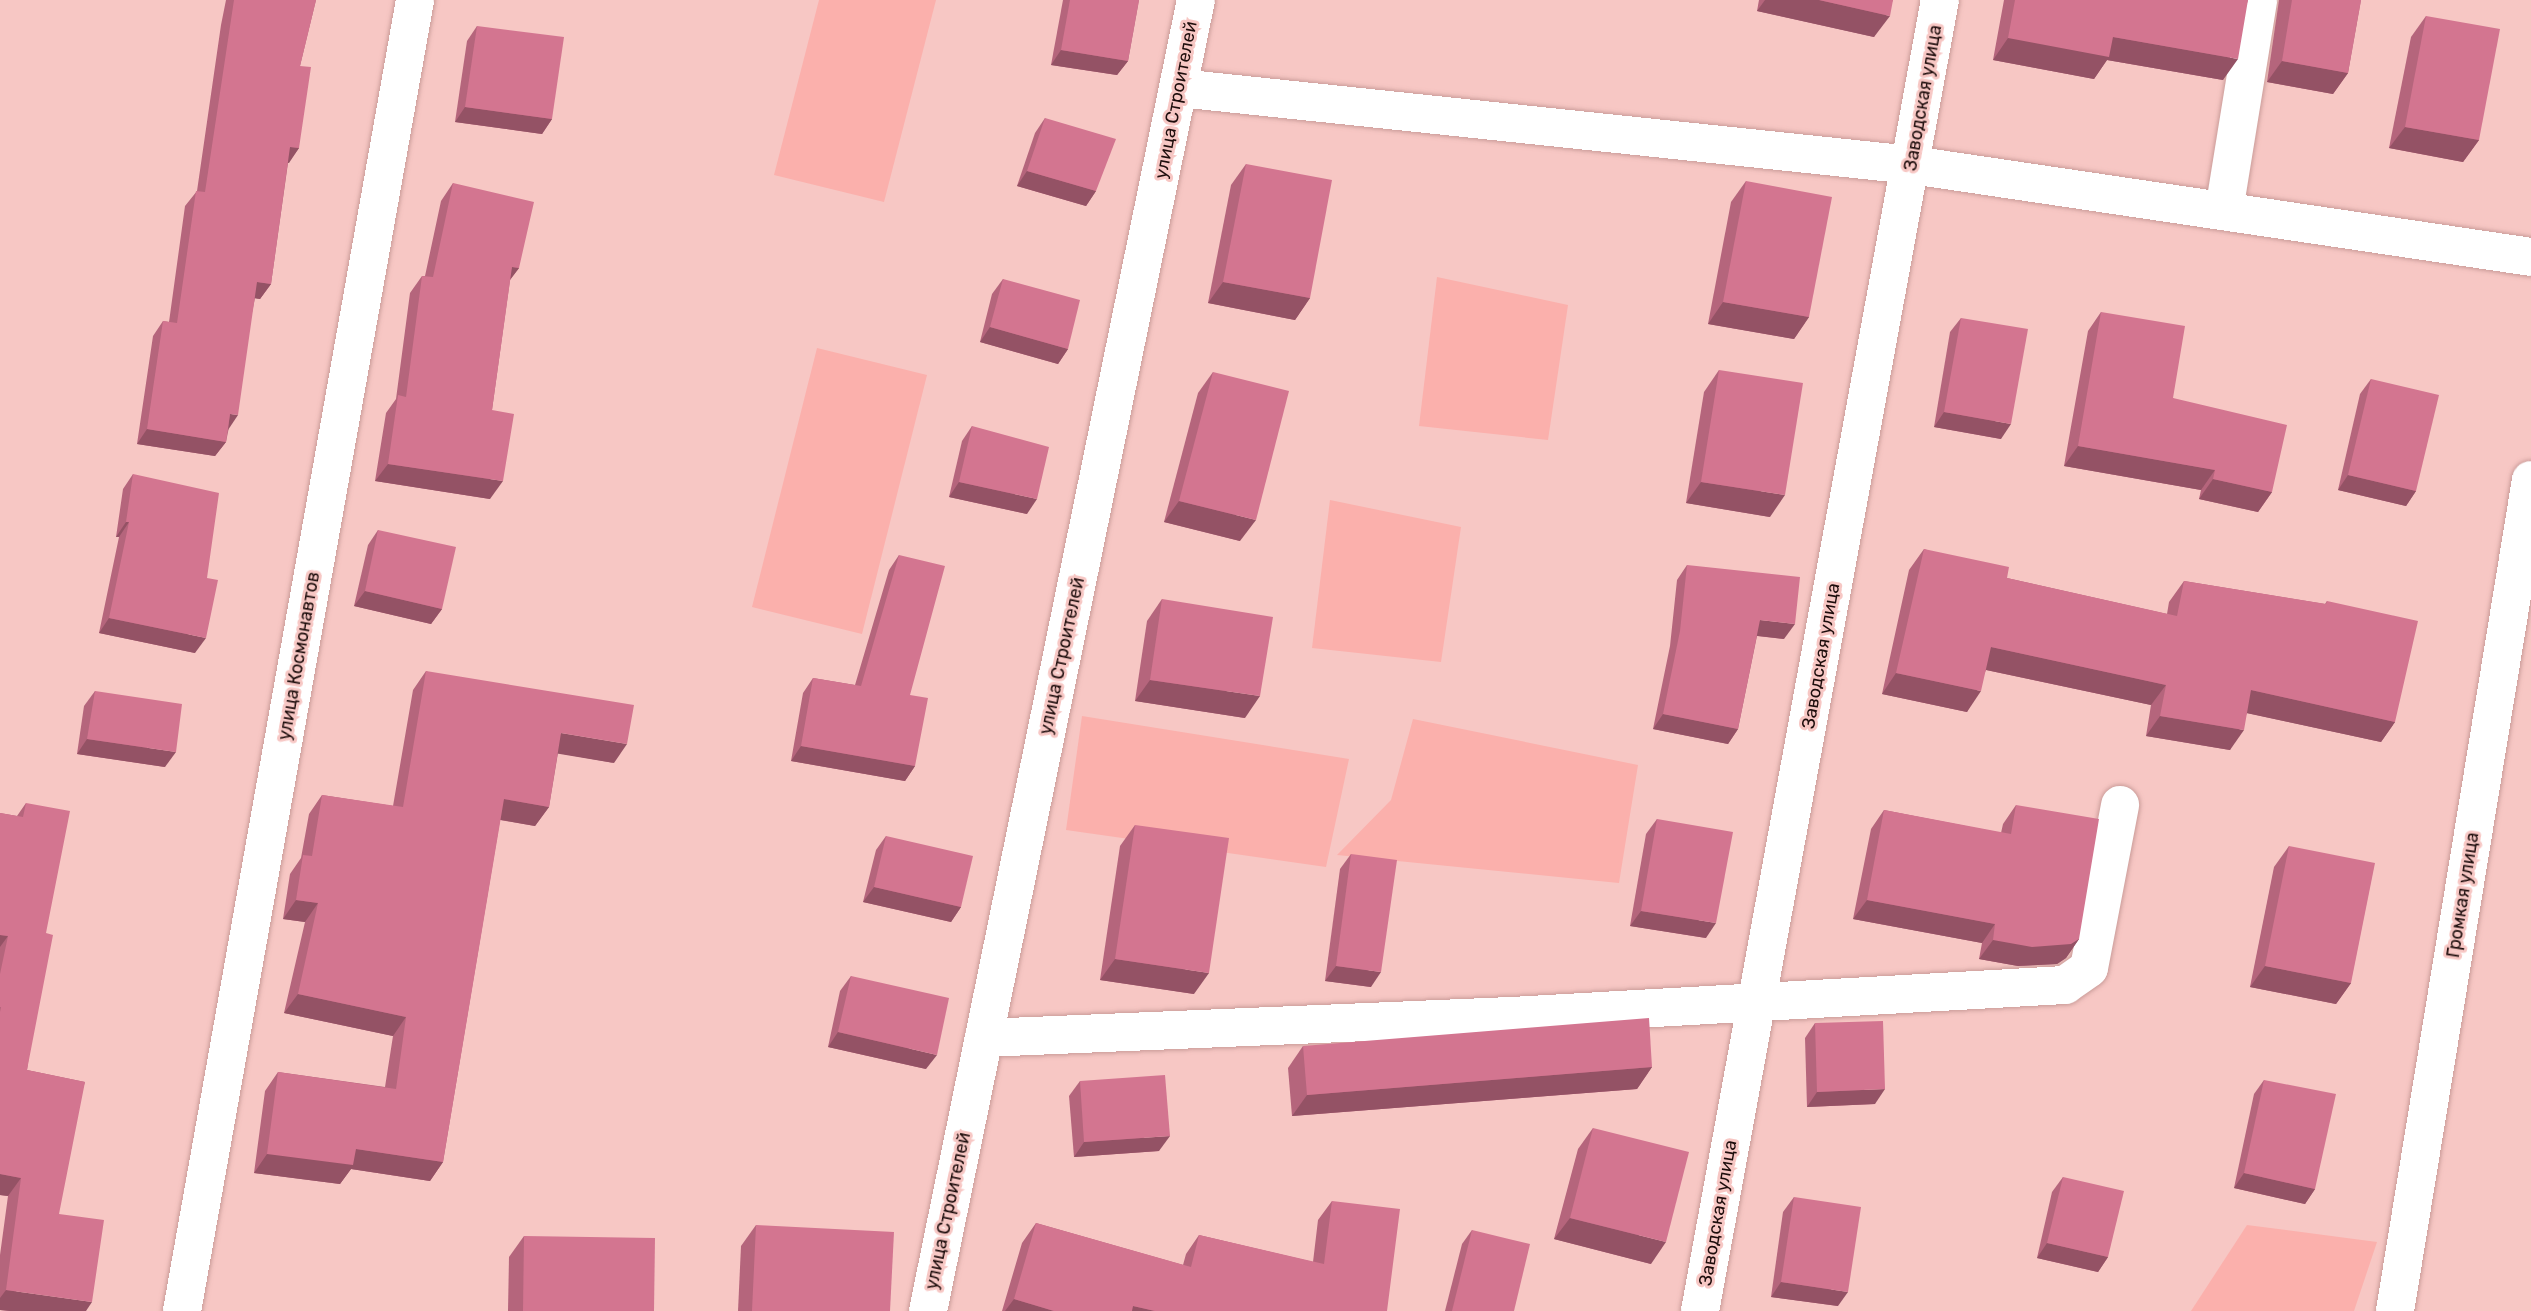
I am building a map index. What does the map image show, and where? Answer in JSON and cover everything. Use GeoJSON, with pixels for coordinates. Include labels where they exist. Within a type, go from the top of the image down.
{"type":"FeatureCollection","features":[{"type":"Feature","properties":{"kind":"street","name":"улица Космонавтов"},"geometry":{"type":"LineString","coordinates":[[183,1311],[415,0]]}},
{"type":"Feature","properties":{"kind":"street","name":"улица Строителей"},"geometry":{"type":"LineString","coordinates":[[928,1311],[1196,0]]}},
{"type":"Feature","properties":{"kind":"street","name":"Заводская улица"},"geometry":{"type":"LineString","coordinates":[[1700,1311],[1912,165],[1940,0]]}},
{"type":"Feature","properties":{"kind":"street"},"geometry":{"type":"LineString","coordinates":[[2224,211],[2258,0]]}},
{"type":"Feature","properties":{"kind":"street"},"geometry":{"type":"LineString","coordinates":[[1179,88],[1912,165],[2531,257]]}},
{"type":"Feature","properties":{"kind":"street","name":"Громкая улица"},"geometry":{"type":"LineString","coordinates":[[2395,1311],[2531,480]]}},
{"type":"Feature","properties":{"kind":"street"},"geometry":{"type":"LineString","coordinates":[[984,1038],[1499,1017],[2065,985],[2089,968],[2120,805]]}},
{"type":"Feature","properties":{"kind":"shaded area"},"geometry":{"type":"Polygon","coordinates":[[[819,0],[936,0],[884,202],[774,175],[819,0]]]}},
{"type":"Feature","properties":{"kind":"shaded area"},"geometry":{"type":"Polygon","coordinates":[[[1437,277],[1568,305],[1548,440],[1419,426],[1437,277]]]}},
{"type":"Feature","properties":{"kind":"shaded area"},"geometry":{"type":"Polygon","coordinates":[[[817,348],[927,375],[862,634],[752,607],[817,348]]]}},
{"type":"Feature","properties":{"kind":"shaded area"},"geometry":{"type":"Polygon","coordinates":[[[1330,500],[1461,527],[1441,662],[1312,648],[1330,500]]]}},
{"type":"Feature","properties":{"kind":"shaded area"},"geometry":{"type":"Polygon","coordinates":[[[1082,716],[1349,759],[1326,867],[1066,830],[1082,716]]]}},
{"type":"Feature","properties":{"kind":"shaded area"},"geometry":{"type":"Polygon","coordinates":[[[1413,719],[1638,765],[1619,883],[1337,855],[1391,800],[1413,719]]]}},
{"type":"Feature","properties":{"kind":"shaded area"},"geometry":{"type":"Polygon","coordinates":[[[2247,1225],[2377,1242],[2354,1311],[2191,1311],[2247,1225]]]}},
{"type":"Feature","properties":{"kind":"building"},"geometry":{"type":"Polygon","coordinates":[[[234,0],[316,0],[300,66],[311,67],[299,148],[290,147],[271,284],[257,282],[238,415],[230,414],[226,442],[147,429],[163,321],[177,323],[196,191],[205,192],[234,0]]]}},
{"type":"Feature","properties":{"kind":"building"},"geometry":{"type":"Polygon","coordinates":[[[1070,0],[1139,0],[1128,61],[1061,50],[1070,0]]]}},
{"type":"Feature","properties":{"kind":"building"},"geometry":{"type":"Polygon","coordinates":[[[1819,0],[1893,0],[1890,16],[1819,0]]]}},
{"type":"Feature","properties":{"kind":"building"},"geometry":{"type":"Polygon","coordinates":[[[2015,0],[2248,0],[2238,59],[2113,37],[2109,57],[2008,38],[2015,0]]]}},
{"type":"Feature","properties":{"kind":"building"},"geometry":{"type":"Polygon","coordinates":[[[2292,0],[2361,0],[2348,73],[2282,61],[2292,0]]]}},
{"type":"Feature","properties":{"kind":"building"},"geometry":{"type":"Polygon","coordinates":[[[2426,16],[2500,29],[2479,140],[2405,127],[2426,16]]]}},
{"type":"Feature","properties":{"kind":"building"},"geometry":{"type":"Polygon","coordinates":[[[477,26],[564,37],[552,119],[465,107],[477,26]]]}},
{"type":"Feature","properties":{"kind":"building"},"geometry":{"type":"Polygon","coordinates":[[[1045,118],[1116,139],[1096,191],[1027,171],[1045,118]]]}},
{"type":"Feature","properties":{"kind":"building"},"geometry":{"type":"Polygon","coordinates":[[[1246,164],[1332,180],[1310,298],[1223,282],[1246,164]]]}},
{"type":"Feature","properties":{"kind":"building"},"geometry":{"type":"Polygon","coordinates":[[[1746,181],[1832,197],[1809,317],[1723,302],[1746,181]]]}},
{"type":"Feature","properties":{"kind":"building"},"geometry":{"type":"Polygon","coordinates":[[[453,183],[534,202],[519,268],[512,267],[492,410],[514,414],[503,481],[388,464],[398,395],[406,397],[422,276],[433,277],[453,183]]]}},
{"type":"Feature","properties":{"kind":"building"},"geometry":{"type":"Polygon","coordinates":[[[1003,279],[1080,300],[1068,349],[990,327],[1003,279]]]}},
{"type":"Feature","properties":{"kind":"building"},"geometry":{"type":"Polygon","coordinates":[[[2101,312],[2185,326],[2173,398],[2287,425],[2272,492],[2213,479],[2215,470],[2078,446],[2101,312]]]}},
{"type":"Feature","properties":{"kind":"building"},"geometry":{"type":"Polygon","coordinates":[[[1961,318],[2028,329],[2011,424],[1944,412],[1961,318]]]}},
{"type":"Feature","properties":{"kind":"building"},"geometry":{"type":"Polygon","coordinates":[[[1719,370],[1803,383],[1785,495],[1701,482],[1719,370]]]}},
{"type":"Feature","properties":{"kind":"building"},"geometry":{"type":"Polygon","coordinates":[[[1213,372],[1289,391],[1256,520],[1179,501],[1213,372]]]}},
{"type":"Feature","properties":{"kind":"building"},"geometry":{"type":"Polygon","coordinates":[[[2371,379],[2439,395],[2416,491],[2348,475],[2371,379]]]}},
{"type":"Feature","properties":{"kind":"building"},"geometry":{"type":"Polygon","coordinates":[[[972,426],[1049,447],[1037,499],[959,482],[972,426]]]}},
{"type":"Feature","properties":{"kind":"building"},"geometry":{"type":"Polygon","coordinates":[[[133,474],[219,493],[207,578],[218,580],[206,638],[109,618],[129,522],[126,522],[133,474]]]}},
{"type":"Feature","properties":{"kind":"building"},"geometry":{"type":"Polygon","coordinates":[[[378,530],[456,547],[442,609],[365,591],[378,530]]]}},
{"type":"Feature","properties":{"kind":"building"},"geometry":{"type":"Polygon","coordinates":[[[1924,549],[2009,567],[2007,578],[2177,616],[2184,581],[2326,604],[2327,601],[2418,621],[2395,722],[2251,690],[2244,730],[2160,716],[2166,685],[1991,647],[1981,691],[1896,673],[1924,549]]]}},
{"type":"Feature","properties":{"kind":"building"},"geometry":{"type":"Polygon","coordinates":[[[899,555],[945,566],[910,695],[928,698],[915,766],[801,746],[813,678],[861,686],[899,555]]]}},
{"type":"Feature","properties":{"kind":"building"},"geometry":{"type":"Polygon","coordinates":[[[1687,565],[1800,577],[1795,624],[1760,620],[1738,729],[1663,714],[1680,631],[1687,565]]]}},
{"type":"Feature","properties":{"kind":"building"},"geometry":{"type":"Polygon","coordinates":[[[1162,599],[1273,617],[1260,696],[1150,680],[1162,599]]]}},
{"type":"Feature","properties":{"kind":"building"},"geometry":{"type":"Polygon","coordinates":[[[426,671],[634,705],[627,744],[561,733],[549,807],[504,799],[443,1162],[356,1149],[353,1165],[267,1154],[278,1072],[396,1089],[406,1017],[298,994],[318,903],[296,900],[303,855],[312,856],[322,795],[403,807],[426,671]]]}},
{"type":"Feature","properties":{"kind":"building"},"geometry":{"type":"Polygon","coordinates":[[[95,691],[182,704],[176,752],[87,739],[95,691]]]}},
{"type":"Feature","properties":{"kind":"building"},"geometry":{"type":"Polygon","coordinates":[[[26,803],[70,811],[46,933],[53,935],[27,1070],[85,1082],[59,1214],[104,1220],[92,1302],[6,1290],[21,1178],[0,1174],[0,974],[8,936],[0,935],[0,813],[23,817],[26,803]]]}},
{"type":"Feature","properties":{"kind":"building"},"geometry":{"type":"Polygon","coordinates":[[[2016,805],[2099,819],[2079,939],[2071,944],[2032,947],[1993,940],[1995,924],[1867,900],[1884,810],[2011,834],[2016,805]]]}},
{"type":"Feature","properties":{"kind":"building"},"geometry":{"type":"Polygon","coordinates":[[[1657,819],[1733,832],[1716,923],[1641,911],[1657,819]]]}},
{"type":"Feature","properties":{"kind":"building"},"geometry":{"type":"Polygon","coordinates":[[[1135,825],[1229,838],[1209,973],[1115,959],[1135,825]]]}},
{"type":"Feature","properties":{"kind":"building"},"geometry":{"type":"Polygon","coordinates":[[[886,836],[973,856],[961,907],[874,887],[886,836]]]}},
{"type":"Feature","properties":{"kind":"building"},"geometry":{"type":"Polygon","coordinates":[[[2289,846],[2375,863],[2351,983],[2265,966],[2289,846]]]}},
{"type":"Feature","properties":{"kind":"building"},"geometry":{"type":"Polygon","coordinates":[[[1351,854],[1397,860],[1381,972],[1336,966],[1351,854]]]}},
{"type":"Feature","properties":{"kind":"building"},"geometry":{"type":"Polygon","coordinates":[[[851,976],[949,998],[937,1055],[838,1032],[851,976]]]}},
{"type":"Feature","properties":{"kind":"building"},"geometry":{"type":"Polygon","coordinates":[[[1649,1018],[1652,1067],[1307,1095],[1303,1046],[1649,1018]]]}},
{"type":"Feature","properties":{"kind":"building"},"geometry":{"type":"Polygon","coordinates":[[[1883,1021],[1885,1089],[1817,1092],[1815,1023],[1883,1021]]]}},
{"type":"Feature","properties":{"kind":"building"},"geometry":{"type":"Polygon","coordinates":[[[1165,1075],[1170,1136],[1084,1142],[1080,1081],[1165,1075]]]}},
{"type":"Feature","properties":{"kind":"building"},"geometry":{"type":"Polygon","coordinates":[[[2264,1080],[2336,1094],[2315,1189],[2244,1173],[2264,1080]]]}},
{"type":"Feature","properties":{"kind":"building"},"geometry":{"type":"Polygon","coordinates":[[[1593,1128],[1689,1152],[1666,1242],[1570,1218],[1593,1128]]]}},
{"type":"Feature","properties":{"kind":"building"},"geometry":{"type":"Polygon","coordinates":[[[2063,1177],[2124,1191],[2108,1257],[2047,1243],[2063,1177]]]}},
{"type":"Feature","properties":{"kind":"building"},"geometry":{"type":"Polygon","coordinates":[[[1794,1197],[1861,1207],[1848,1292],[1781,1282],[1794,1197]]]}},
{"type":"Feature","properties":{"kind":"building"},"geometry":{"type":"Polygon","coordinates":[[[1332,1201],[1400,1209],[1387,1311],[1155,1311],[1133,1306],[1132,1311],[1054,1311],[1014,1299],[1036,1223],[1191,1267],[1199,1235],[1324,1264],[1332,1201]]]}},
{"type":"Feature","properties":{"kind":"building"},"geometry":{"type":"Polygon","coordinates":[[[756,1225],[894,1232],[890,1311],[752,1311],[756,1225]]]}},
{"type":"Feature","properties":{"kind":"building"},"geometry":{"type":"Polygon","coordinates":[[[1472,1230],[1530,1244],[1514,1311],[1452,1311],[1472,1230]]]}},
{"type":"Feature","properties":{"kind":"building"},"geometry":{"type":"Polygon","coordinates":[[[524,1236],[655,1238],[654,1311],[523,1311],[524,1236]]]}}]}
